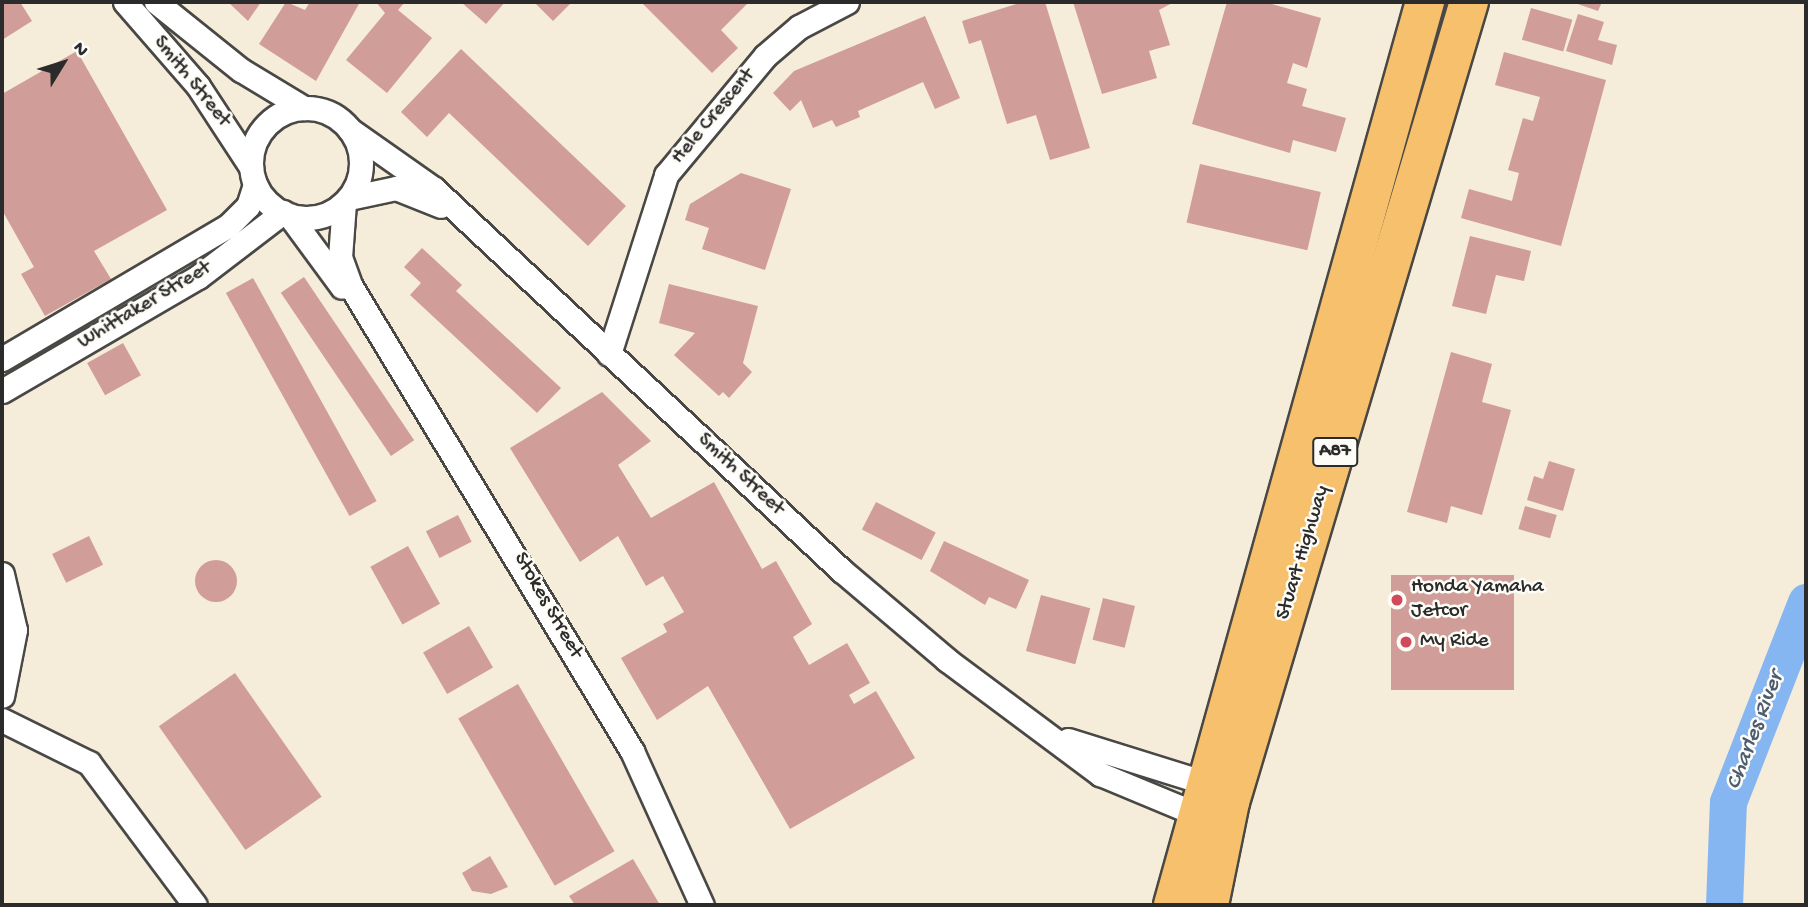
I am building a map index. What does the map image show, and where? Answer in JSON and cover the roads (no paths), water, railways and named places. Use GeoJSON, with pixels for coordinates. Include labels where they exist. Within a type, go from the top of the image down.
{"type":"FeatureCollection","features":[{"type":"Feature","properties":{"kind":"highway","name":"Stuart Highway"},"geometry":{"type":"LineString","coordinates":[[1209,905],[1214,801],[1425,2]]}},
{"type":"Feature","properties":{"kind":"highway","name":"Stuart Highway"},"geometry":{"type":"LineString","coordinates":[[1173,905],[1214,801],[1469,2]]}},
{"type":"Feature","properties":{"kind":"street","name":"Smith Street"},"geometry":{"type":"LineString","coordinates":[[125,2],[198,86],[253,175]]}},
{"type":"Feature","properties":{"kind":"street","name":"Smith Street"},"geometry":{"type":"LineString","coordinates":[[156,2],[241,70],[304,108]]}},
{"type":"Feature","properties":{"kind":"street","name":"Hele Crescent"},"geometry":{"type":"LineString","coordinates":[[609,354],[672,166],[765,56],[799,27],[847,2]]}},
{"type":"Feature","properties":{"kind":"street"},"geometry":{"type":"LineString","coordinates":[[304,108],[330,113],[351,130],[361,157],[347,200],[312,218],[286,214],[253,175],[259,133],[271,120],[304,108]]}},
{"type":"Feature","properties":{"kind":"street","name":"Smith Street"},"geometry":{"type":"LineString","coordinates":[[351,130],[422,178],[475,231],[895,618],[1119,786],[1214,801]]}},
{"type":"Feature","properties":{"kind":"street","name":"Whittaker Street"},"geometry":{"type":"LineString","coordinates":[[4,352],[228,226],[248,206],[253,175]]}},
{"type":"Feature","properties":{"kind":"street","name":"Smith Street"},"geometry":{"type":"LineString","coordinates":[[347,200],[384,188],[408,190],[475,231]]}},
{"type":"Feature","properties":{"kind":"street","name":"Stokes Street"},"geometry":{"type":"LineString","coordinates":[[347,200],[340,257],[369,319]]}},
{"type":"Feature","properties":{"kind":"street","name":"Whittaker Street"},"geometry":{"type":"LineString","coordinates":[[8,385],[198,277],[286,214]]}},
{"type":"Feature","properties":{"kind":"street","name":"Stokes Street"},"geometry":{"type":"LineString","coordinates":[[286,214],[369,319],[496,519],[632,751],[702,905]]}},
{"type":"Feature","properties":{"kind":"street"},"geometry":{"type":"LineString","coordinates":[[4,352],[8,385]]}},
{"type":"Feature","properties":{"kind":"street"},"geometry":{"type":"LineString","coordinates":[[2,574],[15,630],[2,696]]}},
{"type":"Feature","properties":{"kind":"street","name":"Smith Street"},"geometry":{"type":"LineString","coordinates":[[1014,708],[1090,750],[1214,801]]}},
{"type":"Feature","properties":{"kind":"street"},"geometry":{"type":"LineString","coordinates":[[2,720],[89,763],[195,905]]}},
{"type":"Feature","properties":{"kind":"waterway","name":"Charles River"},"geometry":{"type":"LineString","coordinates":[[1724,905],[1728,802],[1806,602]]}},
{"type":"Feature","properties":{"kind":"place","name":"Honda Yamaha Jetcor"},"geometry":{"type":"Point","coordinates":[1397,600]}},
{"type":"Feature","properties":{"kind":"place","name":"My Ride"},"geometry":{"type":"Point","coordinates":[1406,642]}}]}
